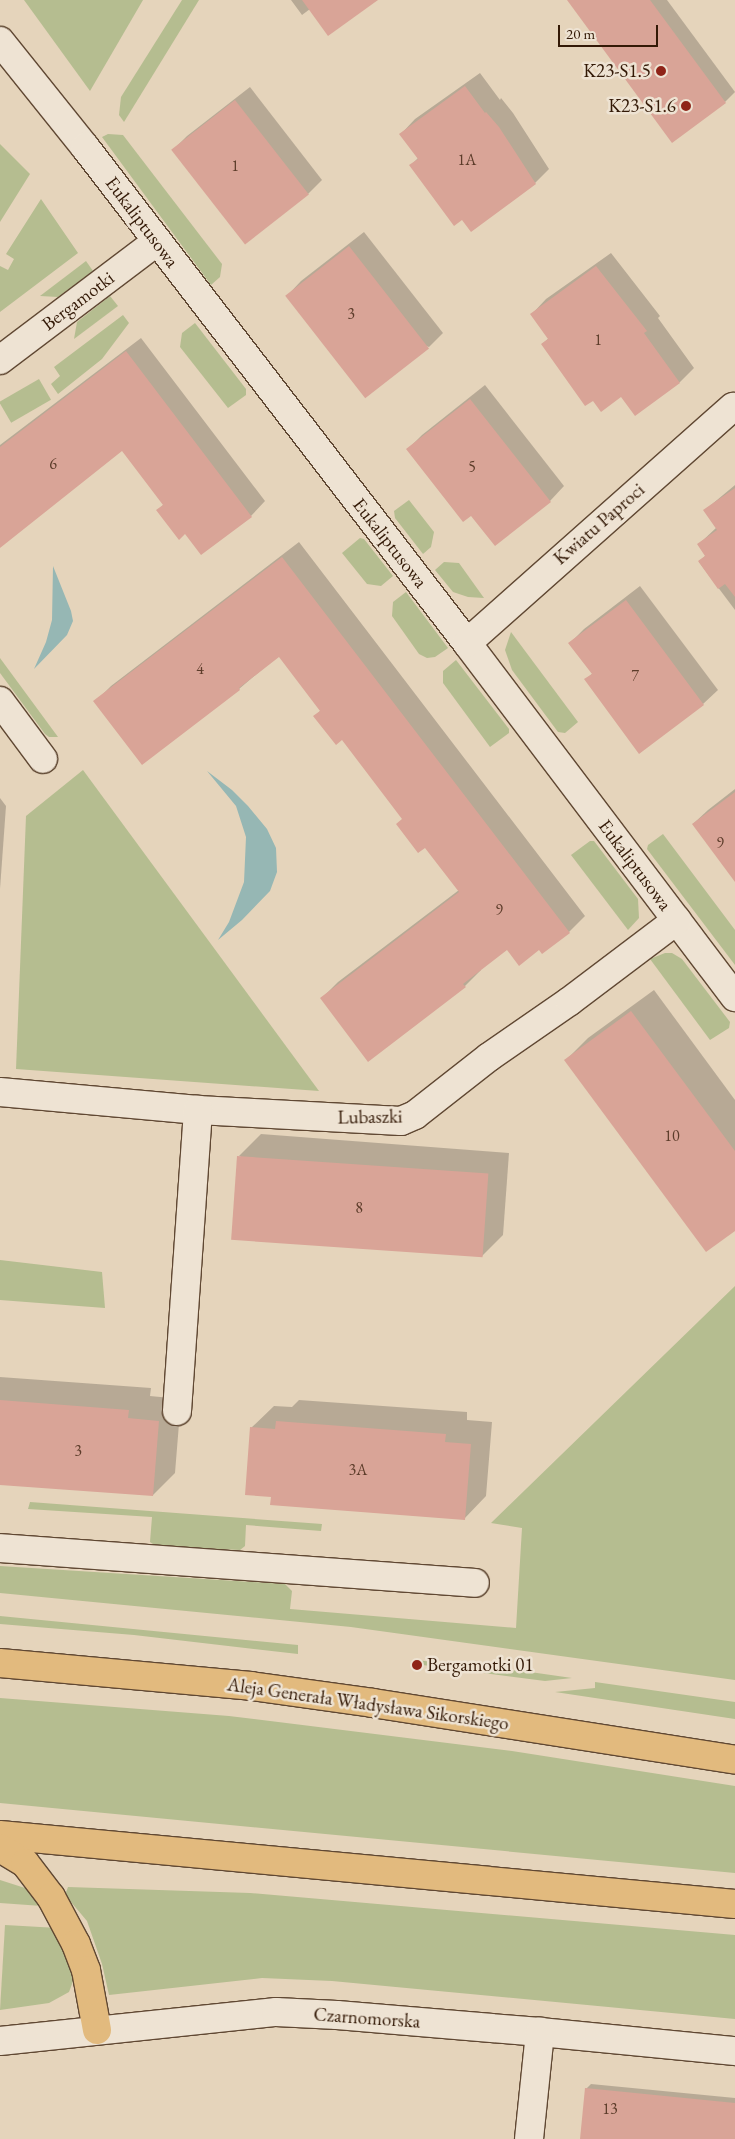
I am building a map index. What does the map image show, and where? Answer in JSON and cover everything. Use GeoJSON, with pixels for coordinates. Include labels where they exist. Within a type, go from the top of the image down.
{"type":"FeatureCollection","features":[{"type":"Feature","properties":{"kind":"main road","name":"Aleja Generała Władysława Sikorskiego"},"geometry":{"type":"LineString","coordinates":[[0,1663],[251,1686],[373,1703],[735,1760]]}},
{"type":"Feature","properties":{"kind":"main road"},"geometry":{"type":"LineString","coordinates":[[0,1835],[735,1904]]}},
{"type":"Feature","properties":{"kind":"main road"},"geometry":{"type":"LineString","coordinates":[[0,1848],[25,1863],[51,1898],[76,1944],[86,1970],[97,2030]]}},
{"type":"Feature","properties":{"kind":"street","name":"Eukaliptusowa"},"geometry":{"type":"LineString","coordinates":[[0,41],[85,147],[156,242],[467,643],[735,997]]}},
{"type":"Feature","properties":{"kind":"street","name":"Bergamotki"},"geometry":{"type":"LineString","coordinates":[[0,360],[156,242]]}},
{"type":"Feature","properties":{"kind":"street","name":"Kwiatu Paproci"},"geometry":{"type":"LineString","coordinates":[[467,643],[732,407]]}},
{"type":"Feature","properties":{"kind":"street"},"geometry":{"type":"LineString","coordinates":[[0,701],[43,759]]}},
{"type":"Feature","properties":{"kind":"street","name":"Lubaszki"},"geometry":{"type":"LineString","coordinates":[[0,1092],[198,1110],[401,1121],[408,1119],[489,1057],[570,1001],[676,920]]}},
{"type":"Feature","properties":{"kind":"street"},"geometry":{"type":"LineString","coordinates":[[177,1411],[198,1110]]}},
{"type":"Feature","properties":{"kind":"street"},"geometry":{"type":"LineString","coordinates":[[0,1548],[475,1583]]}},
{"type":"Feature","properties":{"kind":"street","name":"Czarnomorska"},"geometry":{"type":"LineString","coordinates":[[0,2041],[276,2012],[337,2015],[540,2032],[735,2051]]}},
{"type":"Feature","properties":{"kind":"street"},"geometry":{"type":"LineString","coordinates":[[529,2139],[540,2032]]}},
{"type":"Feature","properties":{"kind":"green space"},"geometry":{"type":"Polygon","coordinates":[[[24,0],[143,0],[90,91],[24,0]]]}},
{"type":"Feature","properties":{"kind":"green space"},"geometry":{"type":"Polygon","coordinates":[[[182,0],[199,0],[124,122],[119,115],[121,97],[182,0]]]}},
{"type":"Feature","properties":{"kind":"green space"},"geometry":{"type":"Polygon","coordinates":[[[108,134],[123,135],[222,264],[220,277],[211,285],[102,137],[108,134]]]}},
{"type":"Feature","properties":{"kind":"green space"},"geometry":{"type":"Polygon","coordinates":[[[0,144],[30,174],[0,222],[0,144]]]}},
{"type":"Feature","properties":{"kind":"green space"},"geometry":{"type":"Polygon","coordinates":[[[41,199],[78,253],[0,312],[0,266],[8,270],[14,259],[6,254],[41,199]]]}},
{"type":"Feature","properties":{"kind":"green space"},"geometry":{"type":"Polygon","coordinates":[[[86,261],[93,271],[58,297],[40,296],[86,261]]]}},
{"type":"Feature","properties":{"kind":"green space"},"geometry":{"type":"Polygon","coordinates":[[[110,296],[118,306],[74,339],[77,322],[110,296]]]}},
{"type":"Feature","properties":{"kind":"green space"},"geometry":{"type":"Polygon","coordinates":[[[123,315],[129,323],[102,359],[58,394],[51,384],[60,376],[54,367],[123,315]]]}},
{"type":"Feature","properties":{"kind":"green space"},"geometry":{"type":"Polygon","coordinates":[[[195,323],[246,389],[246,395],[228,408],[180,347],[182,333],[195,323]]]}},
{"type":"Feature","properties":{"kind":"green space"},"geometry":{"type":"Polygon","coordinates":[[[39,379],[51,400],[11,423],[0,402],[39,379]]]}},
{"type":"Feature","properties":{"kind":"green space"},"geometry":{"type":"Polygon","coordinates":[[[409,500],[434,532],[431,547],[423,554],[395,518],[394,511],[409,500]]]}},
{"type":"Feature","properties":{"kind":"green space"},"geometry":{"type":"Polygon","coordinates":[[[360,538],[364,539],[393,576],[381,586],[367,584],[342,553],[360,538]]]}},
{"type":"Feature","properties":{"kind":"green space"},"geometry":{"type":"Polygon","coordinates":[[[444,562],[459,563],[484,598],[468,597],[453,592],[435,570],[444,562]]]}},
{"type":"Feature","properties":{"kind":"green space"},"geometry":{"type":"Polygon","coordinates":[[[406,592],[448,648],[435,657],[427,658],[419,654],[392,616],[393,602],[406,592]]]}},
{"type":"Feature","properties":{"kind":"green space"},"geometry":{"type":"Polygon","coordinates":[[[511,632],[578,722],[565,733],[558,732],[512,670],[505,650],[511,632]]]}},
{"type":"Feature","properties":{"kind":"green space"},"geometry":{"type":"Polygon","coordinates":[[[0,658],[58,737],[49,737],[45,734],[0,673],[0,658]]]}},
{"type":"Feature","properties":{"kind":"green space"},"geometry":{"type":"Polygon","coordinates":[[[456,660],[509,729],[509,733],[490,747],[443,683],[443,671],[456,660]]]}},
{"type":"Feature","properties":{"kind":"green space"},"geometry":{"type":"Polygon","coordinates":[[[83,770],[319,1091],[16,1069],[26,816],[83,770]]]}},
{"type":"Feature","properties":{"kind":"green space"},"geometry":{"type":"Polygon","coordinates":[[[663,834],[735,930],[735,965],[647,849],[648,845],[663,834]]]}},
{"type":"Feature","properties":{"kind":"green space"},"geometry":{"type":"Polygon","coordinates":[[[590,841],[594,841],[638,899],[639,918],[628,930],[571,855],[590,841]]]}},
{"type":"Feature","properties":{"kind":"green space"},"geometry":{"type":"Polygon","coordinates":[[[665,953],[672,953],[682,959],[730,1022],[729,1028],[710,1040],[650,959],[665,953]]]}},
{"type":"Feature","properties":{"kind":"green space"},"geometry":{"type":"Polygon","coordinates":[[[0,1260],[102,1272],[105,1308],[0,1300],[0,1260]]]}},
{"type":"Feature","properties":{"kind":"green space"},"geometry":{"type":"Polygon","coordinates":[[[735,1286],[735,1680],[351,1627],[0,1593],[0,1566],[285,1584],[292,1591],[290,1609],[516,1628],[522,1528],[491,1523],[735,1286]]]}},
{"type":"Feature","properties":{"kind":"green space"},"geometry":{"type":"Polygon","coordinates":[[[30,1502],[322,1524],[321,1531],[246,1525],[245,1546],[240,1550],[156,1546],[150,1542],[152,1517],[28,1509],[30,1502]]]}},
{"type":"Feature","properties":{"kind":"green space"},"geometry":{"type":"Polygon","coordinates":[[[0,1616],[298,1645],[298,1654],[134,1635],[0,1624],[0,1616]]]}},
{"type":"Feature","properties":{"kind":"green space"},"geometry":{"type":"Polygon","coordinates":[[[417,1660],[572,1678],[545,1681],[415,1664],[417,1660]]]}},
{"type":"Feature","properties":{"kind":"green space"},"geometry":{"type":"Polygon","coordinates":[[[595,1682],[735,1702],[735,1719],[555,1692],[595,1688],[595,1682]]]}},
{"type":"Feature","properties":{"kind":"green space"},"geometry":{"type":"Polygon","coordinates":[[[0,1698],[229,1716],[512,1751],[735,1786],[735,1873],[0,1803],[0,1698]]]}},
{"type":"Feature","properties":{"kind":"green space"},"geometry":{"type":"Polygon","coordinates":[[[0,1880],[25,1888],[42,1906],[0,1903],[0,1880]]]}},
{"type":"Feature","properties":{"kind":"green space"},"geometry":{"type":"Polygon","coordinates":[[[68,1887],[250,1893],[735,1935],[735,2019],[332,1981],[262,1978],[109,1995],[102,1964],[87,1921],[65,1895],[68,1887]]]}},
{"type":"Feature","properties":{"kind":"green space"},"geometry":{"type":"Polygon","coordinates":[[[5,1925],[58,1928],[75,1976],[69,1992],[49,2003],[0,2010],[5,1925]]]}},
{"type":"Feature","properties":{"kind":"water"},"geometry":{"type":"Polygon","coordinates":[[[53,566],[71,611],[73,621],[67,635],[34,669],[46,642],[52,620],[53,566]]]}},
{"type":"Feature","properties":{"kind":"water"},"geometry":{"type":"Polygon","coordinates":[[[207,771],[232,790],[248,806],[267,829],[276,848],[277,872],[270,891],[242,920],[218,940],[229,922],[244,882],[246,837],[236,806],[207,771]]]}},
{"type":"Feature","properties":{"kind":"building"},"geometry":{"type":"Polygon","coordinates":[[[302,0],[378,0],[328,36],[302,0]]]}},
{"type":"Feature","properties":{"kind":"building"},"geometry":{"type":"Polygon","coordinates":[[[567,0],[650,0],[726,103],[672,143],[567,0]]]}},
{"type":"Feature","properties":{"kind":"building"},"geometry":{"type":"Polygon","coordinates":[[[465,86],[485,113],[499,127],[536,184],[471,232],[462,220],[454,226],[409,165],[418,159],[399,134],[465,86]]]}},
{"type":"Feature","properties":{"kind":"building"},"geometry":{"type":"Polygon","coordinates":[[[235,100],[309,195],[245,244],[171,150],[235,100]]]}},
{"type":"Feature","properties":{"kind":"building"},"geometry":{"type":"Polygon","coordinates":[[[349,246],[429,348],[365,398],[285,296],[349,246]]]}},
{"type":"Feature","properties":{"kind":"building"},"geometry":{"type":"Polygon","coordinates":[[[596,266],[647,331],[644,333],[680,383],[635,416],[621,397],[601,412],[593,401],[585,406],[541,344],[548,339],[530,314],[596,266]]]}},
{"type":"Feature","properties":{"kind":"building"},"geometry":{"type":"Polygon","coordinates":[[[126,351],[252,517],[201,555],[185,534],[179,540],[156,510],[163,505],[122,451],[0,548],[0,447],[126,351]]]}},
{"type":"Feature","properties":{"kind":"building"},"geometry":{"type":"Polygon","coordinates":[[[470,399],[551,502],[495,546],[471,516],[463,522],[406,449],[470,399]]]}},
{"type":"Feature","properties":{"kind":"building"},"geometry":{"type":"Polygon","coordinates":[[[735,488],[735,597],[725,584],[718,589],[698,561],[705,556],[697,544],[717,530],[703,510],[735,488]]]}},
{"type":"Feature","properties":{"kind":"building"},"geometry":{"type":"Polygon","coordinates":[[[282,557],[570,933],[542,954],[539,950],[519,966],[507,950],[463,984],[466,987],[368,1062],[320,998],[459,892],[425,848],[418,853],[396,824],[402,819],[342,740],[336,745],[313,716],[320,711],[279,657],[239,688],[240,690],[142,765],[93,701],[282,557]]]}},
{"type":"Feature","properties":{"kind":"building"},"geometry":{"type":"Polygon","coordinates":[[[626,600],[704,705],[639,754],[584,679],[592,674],[568,643],[626,600]]]}},
{"type":"Feature","properties":{"kind":"building"},"geometry":{"type":"Polygon","coordinates":[[[735,792],[735,882],[692,824],[735,792]]]}},
{"type":"Feature","properties":{"kind":"building"},"geometry":{"type":"Polygon","coordinates":[[[631,1011],[735,1151],[735,1231],[706,1252],[564,1060],[631,1011]]]}},
{"type":"Feature","properties":{"kind":"building"},"geometry":{"type":"Polygon","coordinates":[[[237,1156],[488,1174],[483,1257],[231,1240],[237,1156]]]}},
{"type":"Feature","properties":{"kind":"building"},"geometry":{"type":"Polygon","coordinates":[[[0,1400],[129,1410],[128,1418],[159,1421],[153,1496],[0,1485],[0,1400]]]}},
{"type":"Feature","properties":{"kind":"building"},"geometry":{"type":"Polygon","coordinates":[[[276,1421],[446,1434],[445,1442],[471,1444],[465,1520],[270,1505],[271,1497],[245,1495],[250,1427],[275,1429],[276,1421]]]}},
{"type":"Feature","properties":{"kind":"building"},"geometry":{"type":"Polygon","coordinates":[[[585,2088],[735,2103],[735,2139],[580,2139],[585,2088]]]}},
{"type":"Feature","properties":{"kind":"place","name":"K23-S1.5"},"geometry":{"type":"Point","coordinates":[661,71]}},
{"type":"Feature","properties":{"kind":"place","name":"K23-S1.6"},"geometry":{"type":"Point","coordinates":[686,106]}},
{"type":"Feature","properties":{"kind":"place","name":"Bergamotki 01"},"geometry":{"type":"Point","coordinates":[417,1665]}}]}
